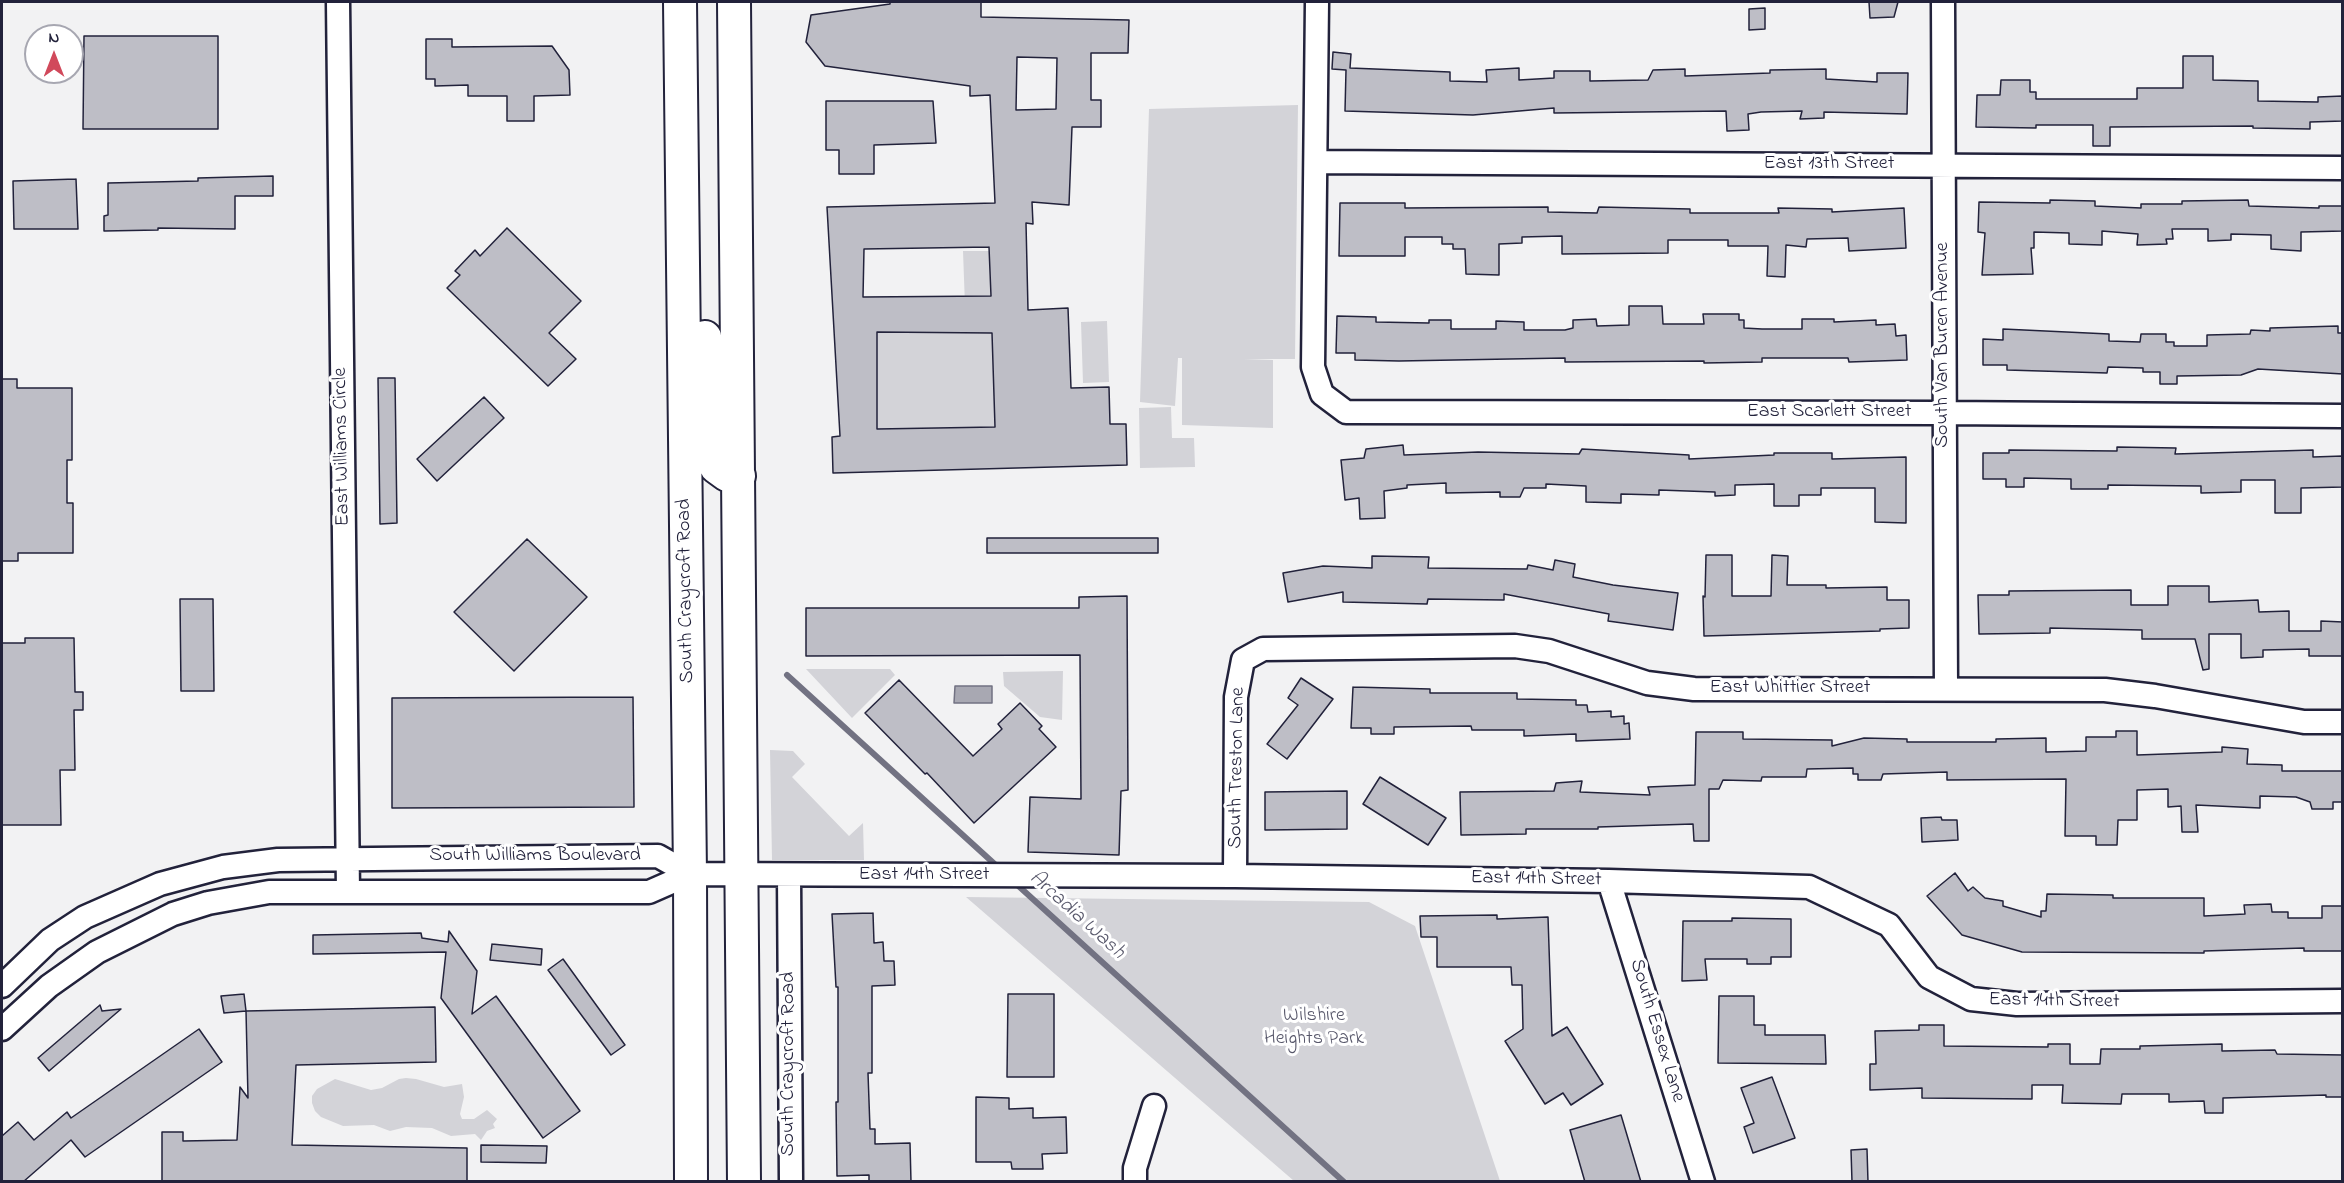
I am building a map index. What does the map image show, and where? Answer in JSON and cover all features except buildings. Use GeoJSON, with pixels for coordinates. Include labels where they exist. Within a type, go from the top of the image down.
{"type":"FeatureCollection","features":[{"type":"Feature","properties":{"kind":"main road","name":"South Craycroft Road"},"geometry":{"type":"LineString","coordinates":[[680,2],[690,874],[691,1182]]}},
{"type":"Feature","properties":{"kind":"main road"},"geometry":{"type":"LineString","coordinates":[[734,2],[744,1182]]}},
{"type":"Feature","properties":{"kind":"main road"},"geometry":{"type":"LineString","coordinates":[[683,245],[704,290],[708,446],[716,467],[727,475],[739,476]]}},
{"type":"Feature","properties":{"kind":"street","name":"East Williams Circle"},"geometry":{"type":"LineString","coordinates":[[338,2],[348,892]]}},
{"type":"Feature","properties":{"kind":"street"},"geometry":{"type":"LineString","coordinates":[[1316,162],[1317,2]]}},
{"type":"Feature","properties":{"kind":"street","name":"South Van Buren Avenue"},"geometry":{"type":"LineString","coordinates":[[1943,2],[1946,688]]}},
{"type":"Feature","properties":{"kind":"street","name":"East 13th Street"},"geometry":{"type":"LineString","coordinates":[[1316,162],[2343,168]]}},
{"type":"Feature","properties":{"kind":"street","name":"East Scarlett Street"},"geometry":{"type":"LineString","coordinates":[[1316,162],[1314,367],[1322,394],[1346,412],[2343,416]]}},
{"type":"Feature","properties":{"kind":"street","name":"East Whittier Street"},"geometry":{"type":"LineString","coordinates":[[1243,660],[1263,649],[1515,646],[1549,651],[1647,683],[1694,689],[2104,690],[2155,696],[2304,722],[2343,722]]}},
{"type":"Feature","properties":{"kind":"street","name":"South Treston Lane"},"geometry":{"type":"LineString","coordinates":[[1235,876],[1236,697],[1243,660]]}},
{"type":"Feature","properties":{"kind":"street","name":"South Williams Boulevard"},"geometry":{"type":"LineString","coordinates":[[2,986],[50,940],[85,917],[160,884],[223,867],[256,862],[348,858],[658,856],[690,874]]}},
{"type":"Feature","properties":{"kind":"street","name":"South Williams Boulevard"},"geometry":{"type":"LineString","coordinates":[[2,1029],[49,986],[96,952],[173,915],[208,903],[269,892],[649,892],[690,874]]}},
{"type":"Feature","properties":{"kind":"street","name":"East 14th Street"},"geometry":{"type":"LineString","coordinates":[[690,874],[1235,876],[1609,881],[1809,887],[1889,925],[1929,977],[1971,999],[2017,1004],[2343,1001]]}},
{"type":"Feature","properties":{"kind":"street","name":"South Craycroft Road"},"geometry":{"type":"LineString","coordinates":[[789,875],[792,1182]]}},
{"type":"Feature","properties":{"kind":"street","name":"South Essex Lane"},"geometry":{"type":"LineString","coordinates":[[1609,881],[1703,1182]]}},
{"type":"Feature","properties":{"kind":"street"},"geometry":{"type":"LineString","coordinates":[[1135,1182],[1135,1168],[1154,1106]]}},
{"type":"Feature","properties":{"kind":"green space"},"geometry":{"type":"Polygon","coordinates":[[[1298,105],[1295,359],[1244,359],[1273,360],[1273,428],[1182,425],[1182,358],[1178,358],[1175,406],[1140,402],[1149,109],[1298,105]]]}},
{"type":"Feature","properties":{"kind":"green space"},"geometry":{"type":"Polygon","coordinates":[[[963,251],[989,251],[995,427],[877,429],[877,332],[966,333],[963,251]]]}},
{"type":"Feature","properties":{"kind":"green space"},"geometry":{"type":"Polygon","coordinates":[[[1107,321],[1109,382],[1083,383],[1081,322],[1107,321]]]}},
{"type":"Feature","properties":{"kind":"green space"},"geometry":{"type":"Polygon","coordinates":[[[1171,407],[1172,438],[1194,438],[1195,467],[1140,468],[1139,408],[1171,407]]]}},
{"type":"Feature","properties":{"kind":"green space"},"geometry":{"type":"Polygon","coordinates":[[[806,669],[890,669],[895,675],[852,718],[806,669]]]}},
{"type":"Feature","properties":{"kind":"green space"},"geometry":{"type":"Polygon","coordinates":[[[1063,671],[1062,720],[1040,717],[1004,686],[1003,672],[1063,671]]]}},
{"type":"Feature","properties":{"kind":"green space"},"geometry":{"type":"Polygon","coordinates":[[[770,750],[793,751],[805,764],[792,777],[849,836],[863,823],[864,860],[772,860],[770,750]]]}},
{"type":"Feature","properties":{"kind":"green space","name":"Wilshire Heights Park"},"geometry":{"type":"Polygon","coordinates":[[[966,897],[1369,902],[1415,926],[1500,1181],[1294,1181],[966,897]]]}},
{"type":"Feature","properties":{"kind":"green space"},"geometry":{"type":"Polygon","coordinates":[[[406,1078],[444,1087],[462,1084],[464,1097],[460,1114],[462,1119],[474,1119],[487,1110],[497,1119],[493,1124],[495,1128],[487,1131],[481,1140],[475,1134],[451,1136],[432,1128],[406,1127],[390,1131],[374,1125],[343,1126],[321,1117],[315,1111],[312,1103],[312,1096],[317,1089],[335,1079],[371,1090],[406,1078]]]}},
{"type":"Feature","properties":{"kind":"shaded area"},"geometry":{"type":"Polygon","coordinates":[[[955,686],[992,686],[992,703],[954,703],[955,686]]]}},
{"type":"Feature","properties":{"kind":"waterway","name":"Arcadia Wash"},"geometry":{"type":"LineString","coordinates":[[787,675],[999,868]]}},
{"type":"Feature","properties":{"kind":"waterway","name":"Arcadia Wash"},"geometry":{"type":"LineString","coordinates":[[1013,881],[1344,1182]]}}]}
